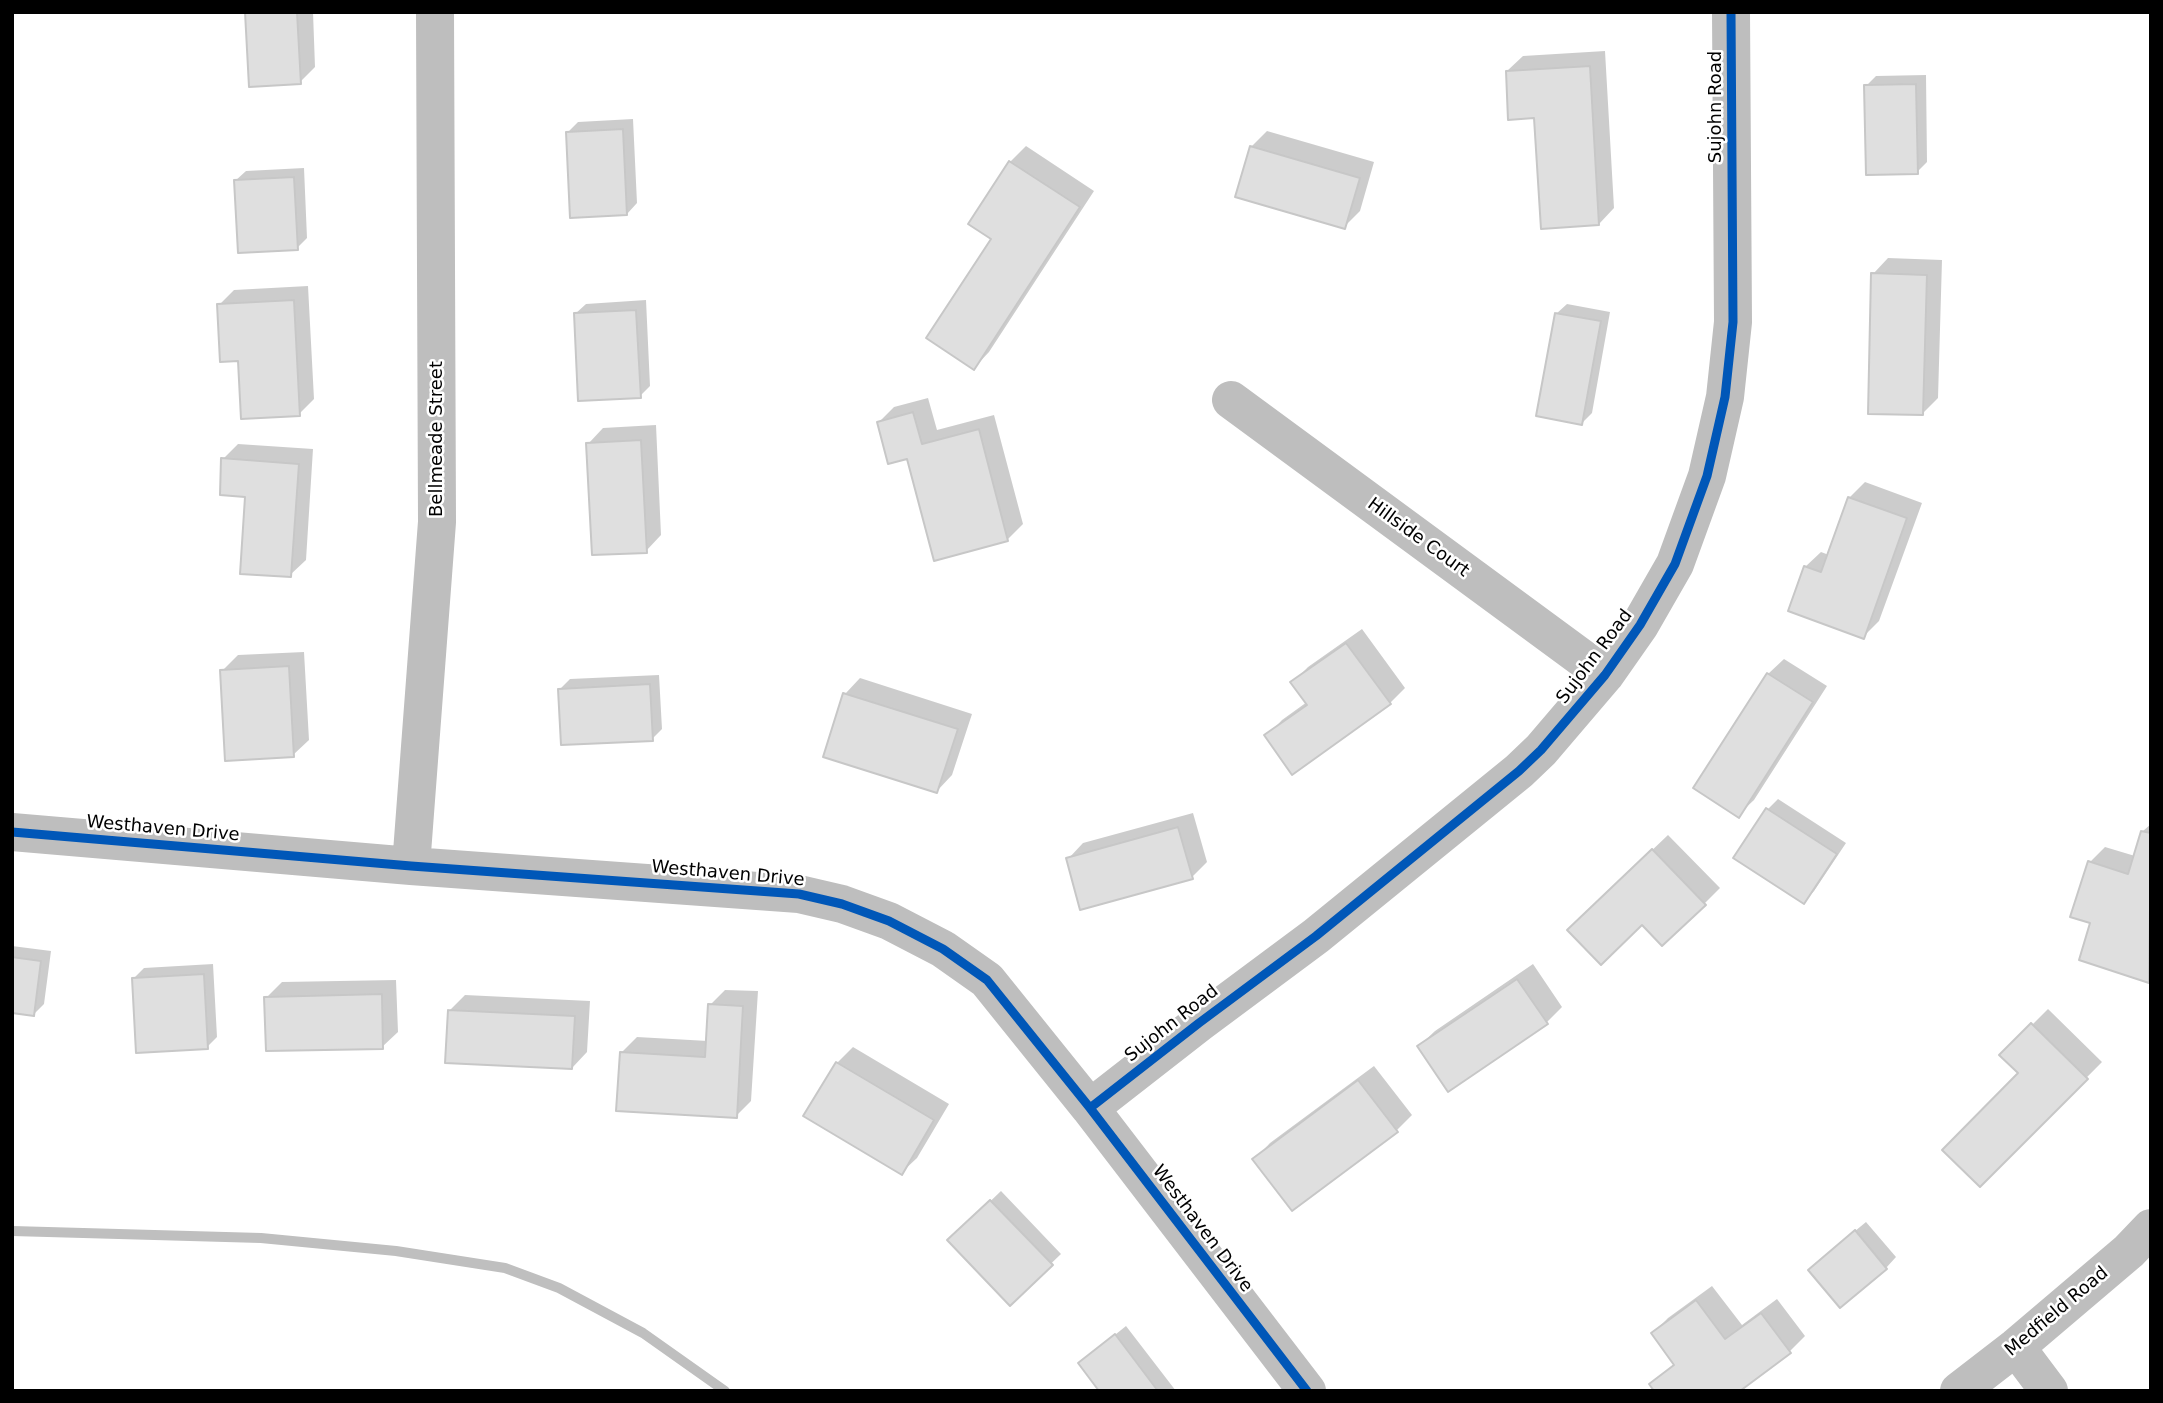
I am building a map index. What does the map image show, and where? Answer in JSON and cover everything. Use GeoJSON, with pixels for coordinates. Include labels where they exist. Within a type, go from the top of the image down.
{"type":"FeatureCollection","features":[{"type":"Feature","properties":{"kind":"street","name":"Bellmeade Street"},"geometry":{"type":"LineString","coordinates":[[411,866],[437,522],[435,12]]}},
{"type":"Feature","properties":{"kind":"street","name":"Sujohn Road"},"geometry":{"type":"LineString","coordinates":[[1090,1108],[1316,936],[1519,771],[1541,750],[1605,675],[1640,625],[1675,564],[1707,476],[1725,397],[1733,322],[1731,12]]}},
{"type":"Feature","properties":{"kind":"street","name":"Hillside Court"},"geometry":{"type":"LineString","coordinates":[[1231,400],[1605,675]]}},
{"type":"Feature","properties":{"kind":"street","name":"Westhaven Drive"},"geometry":{"type":"LineString","coordinates":[[12,832],[411,866],[799,894],[854,908],[889,921],[943,949],[988,980],[1307,1391]]}},
{"type":"Feature","properties":{"kind":"street","name":"Medfield Road"},"geometry":{"type":"LineString","coordinates":[[1959,1391],[2016,1347],[2129,1251],[2151,1228]]}},
{"type":"Feature","properties":{"kind":"street"},"geometry":{"type":"LineString","coordinates":[[2016,1347],[2049,1391]]}},
{"type":"Feature","properties":{"kind":"building"},"geometry":{"type":"Polygon","coordinates":[[[245,12],[297,12],[301,84],[249,87],[245,12]]]}},
{"type":"Feature","properties":{"kind":"building"},"geometry":{"type":"Polygon","coordinates":[[[1590,66],[1599,225],[1541,229],[1534,118],[1508,120],[1506,71],[1590,66]]]}},
{"type":"Feature","properties":{"kind":"building"},"geometry":{"type":"Polygon","coordinates":[[[1916,84],[1918,174],[1866,175],[1864,85],[1916,84]]]}},
{"type":"Feature","properties":{"kind":"building"},"geometry":{"type":"Polygon","coordinates":[[[623,129],[627,215],[570,218],[566,132],[623,129]]]}},
{"type":"Feature","properties":{"kind":"building"},"geometry":{"type":"Polygon","coordinates":[[[1250,146],[1360,178],[1345,229],[1235,197],[1250,146]]]}},
{"type":"Feature","properties":{"kind":"building"},"geometry":{"type":"Polygon","coordinates":[[[1009,161],[1080,207],[974,370],[926,338],[991,239],[968,224],[1009,161]]]}},
{"type":"Feature","properties":{"kind":"building"},"geometry":{"type":"Polygon","coordinates":[[[294,177],[298,250],[238,253],[234,180],[294,177]]]}},
{"type":"Feature","properties":{"kind":"building"},"geometry":{"type":"Polygon","coordinates":[[[1871,273],[1927,275],[1923,415],[1868,414],[1871,273]]]}},
{"type":"Feature","properties":{"kind":"building"},"geometry":{"type":"Polygon","coordinates":[[[294,300],[300,416],[241,419],[238,361],[220,362],[217,304],[294,300]]]}},
{"type":"Feature","properties":{"kind":"building"},"geometry":{"type":"Polygon","coordinates":[[[636,310],[641,398],[578,401],[574,313],[636,310]]]}},
{"type":"Feature","properties":{"kind":"building"},"geometry":{"type":"Polygon","coordinates":[[[1555,313],[1601,321],[1582,425],[1536,416],[1555,313]]]}},
{"type":"Feature","properties":{"kind":"building"},"geometry":{"type":"Polygon","coordinates":[[[913,412],[922,444],[979,429],[1008,541],[934,561],[907,459],[888,464],[877,422],[913,412]]]}},
{"type":"Feature","properties":{"kind":"building"},"geometry":{"type":"Polygon","coordinates":[[[641,440],[647,553],[592,555],[586,443],[641,440]]]}},
{"type":"Feature","properties":{"kind":"building"},"geometry":{"type":"Polygon","coordinates":[[[221,458],[299,464],[291,577],[240,574],[245,497],[220,495],[221,458]]]}},
{"type":"Feature","properties":{"kind":"building"},"geometry":{"type":"Polygon","coordinates":[[[1848,497],[1907,518],[1864,639],[1788,611],[1804,566],[1821,572],[1848,497]]]}},
{"type":"Feature","properties":{"kind":"building"},"geometry":{"type":"Polygon","coordinates":[[[1346,643],[1391,704],[1292,775],[1264,735],[1307,705],[1290,682],[1346,643]]]}},
{"type":"Feature","properties":{"kind":"building"},"geometry":{"type":"Polygon","coordinates":[[[289,666],[294,757],[225,761],[220,670],[289,666]]]}},
{"type":"Feature","properties":{"kind":"building"},"geometry":{"type":"Polygon","coordinates":[[[1767,673],[1813,702],[1739,818],[1693,788],[1767,673]]]}},
{"type":"Feature","properties":{"kind":"building"},"geometry":{"type":"Polygon","coordinates":[[[650,684],[653,741],[561,745],[558,689],[650,684]]]}},
{"type":"Feature","properties":{"kind":"building"},"geometry":{"type":"Polygon","coordinates":[[[843,693],[958,729],[937,793],[823,757],[843,693]]]}},
{"type":"Feature","properties":{"kind":"building"},"geometry":{"type":"Polygon","coordinates":[[[1766,808],[1837,854],[1804,904],[1733,858],[1766,808]]]}},
{"type":"Feature","properties":{"kind":"building"},"geometry":{"type":"Polygon","coordinates":[[[1178,827],[1193,879],[1080,910],[1066,858],[1178,827]]]}},
{"type":"Feature","properties":{"kind":"building"},"geometry":{"type":"Polygon","coordinates":[[[2141,831],[2151,833],[2149,983],[2079,960],[2090,923],[2070,917],[2088,861],[2128,874],[2141,831]]]}},
{"type":"Feature","properties":{"kind":"building"},"geometry":{"type":"Polygon","coordinates":[[[1652,849],[1706,905],[1662,946],[1642,925],[1601,965],[1567,930],[1652,849]]]}},
{"type":"Feature","properties":{"kind":"building"},"geometry":{"type":"Polygon","coordinates":[[[12,957],[41,961],[34,1016],[12,1013],[12,957]]]}},
{"type":"Feature","properties":{"kind":"building"},"geometry":{"type":"Polygon","coordinates":[[[204,974],[208,1049],[136,1053],[132,978],[204,974]]]}},
{"type":"Feature","properties":{"kind":"building"},"geometry":{"type":"Polygon","coordinates":[[[1517,979],[1548,1024],[1448,1092],[1417,1046],[1517,979]]]}},
{"type":"Feature","properties":{"kind":"building"},"geometry":{"type":"Polygon","coordinates":[[[382,994],[383,1049],[266,1051],[264,997],[382,994]]]}},
{"type":"Feature","properties":{"kind":"building"},"geometry":{"type":"Polygon","coordinates":[[[708,1004],[743,1006],[737,1118],[616,1111],[620,1052],[705,1057],[708,1004]]]}},
{"type":"Feature","properties":{"kind":"building"},"geometry":{"type":"Polygon","coordinates":[[[448,1010],[575,1016],[572,1069],[445,1063],[448,1010]]]}},
{"type":"Feature","properties":{"kind":"building"},"geometry":{"type":"Polygon","coordinates":[[[2031,1023],[2088,1079],[1980,1187],[1942,1150],[2018,1073],[1999,1055],[2031,1023]]]}},
{"type":"Feature","properties":{"kind":"building"},"geometry":{"type":"Polygon","coordinates":[[[836,1062],[934,1120],[902,1175],[803,1116],[836,1062]]]}},
{"type":"Feature","properties":{"kind":"building"},"geometry":{"type":"Polygon","coordinates":[[[1358,1080],[1398,1132],[1292,1211],[1252,1159],[1358,1080]]]}},
{"type":"Feature","properties":{"kind":"building"},"geometry":{"type":"Polygon","coordinates":[[[990,1200],[1053,1265],[1010,1306],[947,1240],[990,1200]]]}},
{"type":"Feature","properties":{"kind":"building"},"geometry":{"type":"Polygon","coordinates":[[[1855,1230],[1887,1269],[1840,1308],[1808,1270],[1855,1230]]]}},
{"type":"Feature","properties":{"kind":"building"},"geometry":{"type":"Polygon","coordinates":[[[1696,1300],[1725,1339],[1761,1313],[1791,1353],[1740,1391],[1654,1391],[1649,1384],[1674,1365],[1651,1333],[1696,1300]]]}},
{"type":"Feature","properties":{"kind":"building"},"geometry":{"type":"Polygon","coordinates":[[[1115,1334],[1158,1391],[1099,1391],[1078,1363],[1115,1334]]]}},
{"type":"Feature","properties":{"kind":"waterway"},"geometry":{"type":"LineString","coordinates":[[12,1231],[261,1238],[396,1251],[505,1268],[559,1288],[643,1333],[725,1391]]}},
{"type":"Feature","properties":{"kind":"cycle path"},"geometry":{"type":"LineString","coordinates":[[1090,1108],[1316,936],[1519,771],[1541,750],[1605,675],[1640,625],[1675,564],[1707,476],[1725,397],[1733,322],[1731,12]]}},
{"type":"Feature","properties":{"kind":"cycle path"},"geometry":{"type":"LineString","coordinates":[[12,832],[411,866],[799,894],[842,904],[889,921],[943,949],[987,980],[1090,1108],[1307,1391]]}}]}
